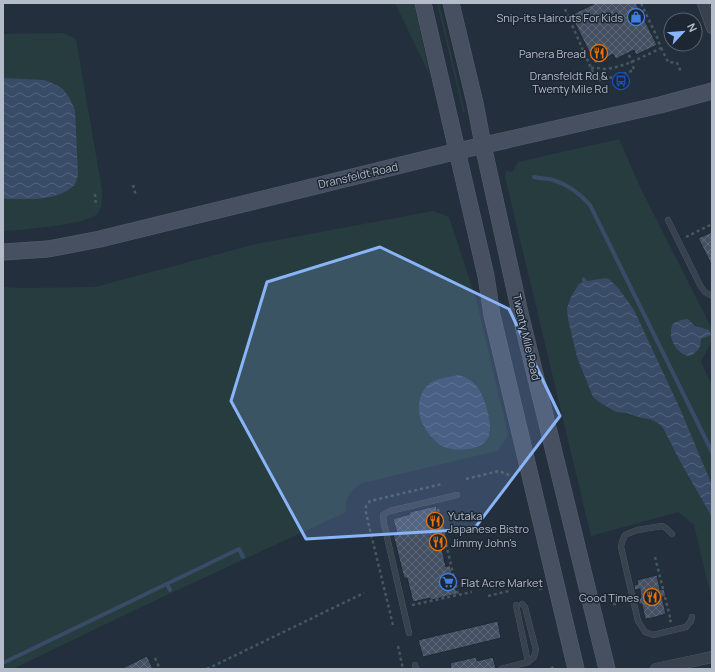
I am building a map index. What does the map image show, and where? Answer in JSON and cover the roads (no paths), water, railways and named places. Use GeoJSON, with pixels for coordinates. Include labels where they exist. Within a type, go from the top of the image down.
{"type":"FeatureCollection","features":[{"type":"Feature","properties":{"kind":"main road"},"geometry":{"type":"LineString","coordinates":[[423,3],[486,276],[492,315],[576,669]]}},
{"type":"Feature","properties":{"kind":"main road","name":"Twenty Mile Road"},"geometry":{"type":"LineString","coordinates":[[452,3],[520,313],[606,669]]}},
{"type":"Feature","properties":{"kind":"main road","name":"Dransfeldt Road"},"geometry":{"type":"LineString","coordinates":[[3,252],[48,249],[100,239],[458,151],[660,105],[712,91]]}},
{"type":"Feature","properties":{"kind":"street"},"geometry":{"type":"LineString","coordinates":[[703,3],[712,28]]}},
{"type":"Feature","properties":{"kind":"street"},"geometry":{"type":"LineString","coordinates":[[656,669],[712,657]]}},
{"type":"Feature","properties":{"kind":"lane"},"geometry":{"type":"LineString","coordinates":[[668,220],[701,287],[705,292],[712,296]]}},
{"type":"Feature","properties":{"kind":"lane"},"geometry":{"type":"LineString","coordinates":[[409,633],[383,515],[390,510],[457,494]]}},
{"type":"Feature","properties":{"kind":"lane"},"geometry":{"type":"LineString","coordinates":[[672,534],[666,528],[657,526],[630,532],[623,538],[621,546],[638,621],[645,632],[653,635],[686,627],[691,622],[692,617]]}},
{"type":"Feature","properties":{"kind":"lane"},"geometry":{"type":"LineString","coordinates":[[501,669],[528,662],[534,657],[536,650],[525,607],[519,604],[528,662]]}},
{"type":"Feature","properties":{"kind":"water"},"geometry":{"type":"Polygon","coordinates":[[[3,78],[44,80],[63,89],[69,97],[75,110],[78,175],[75,184],[68,190],[51,197],[3,199],[3,78]]]}},
{"type":"Feature","properties":{"kind":"water"},"geometry":{"type":"Polygon","coordinates":[[[584,277],[587,281],[606,278],[610,280],[619,289],[634,310],[681,411],[712,485],[712,517],[663,428],[658,423],[650,419],[627,413],[616,412],[593,397],[577,357],[568,319],[567,308],[571,297],[579,284],[582,283],[582,278],[584,277]]]}},
{"type":"Feature","properties":{"kind":"water"},"geometry":{"type":"Polygon","coordinates":[[[686,319],[695,326],[709,330],[711,335],[701,339],[698,349],[690,356],[681,353],[678,350],[672,341],[671,336],[674,323],[686,319]]]}},
{"type":"Feature","properties":{"kind":"water"},"geometry":{"type":"Polygon","coordinates":[[[458,375],[470,380],[478,388],[484,399],[490,422],[489,436],[486,441],[477,447],[465,450],[447,448],[437,442],[430,435],[421,421],[419,409],[421,396],[427,386],[432,382],[458,375]]]}},
{"type":"Feature","properties":{"kind":"waterway"},"geometry":{"type":"LineString","coordinates":[[534,177],[551,179],[563,184],[578,194],[590,205],[712,452]]}},
{"type":"Feature","properties":{"kind":"waterway"},"geometry":{"type":"LineString","coordinates":[[3,663],[239,549],[243,557]]}},
{"type":"Feature","properties":{"kind":"waterway"},"geometry":{"type":"LineString","coordinates":[[167,584],[170,590]]}},
{"type":"Feature","properties":{"kind":"place","name":"Snip-its Haircuts For Kids"},"geometry":{"type":"Point","coordinates":[636,17]}},
{"type":"Feature","properties":{"kind":"place","name":"Panera Bread"},"geometry":{"type":"Point","coordinates":[599,53]}},
{"type":"Feature","properties":{"kind":"place","name":"Dransfeldt Rd & Twenty Mile Rd"},"geometry":{"type":"Point","coordinates":[621,81]}},
{"type":"Feature","properties":{"kind":"place","name":"Yutaka Japanese Bistro"},"geometry":{"type":"Point","coordinates":[435,521]}},
{"type":"Feature","properties":{"kind":"place","name":"Jimmy John's"},"geometry":{"type":"Point","coordinates":[438,542]}},
{"type":"Feature","properties":{"kind":"place","name":"Flat Acre Market"},"geometry":{"type":"Point","coordinates":[448,582]}},
{"type":"Feature","properties":{"kind":"place","name":"Good Times"},"geometry":{"type":"Point","coordinates":[652,597]}}]}
